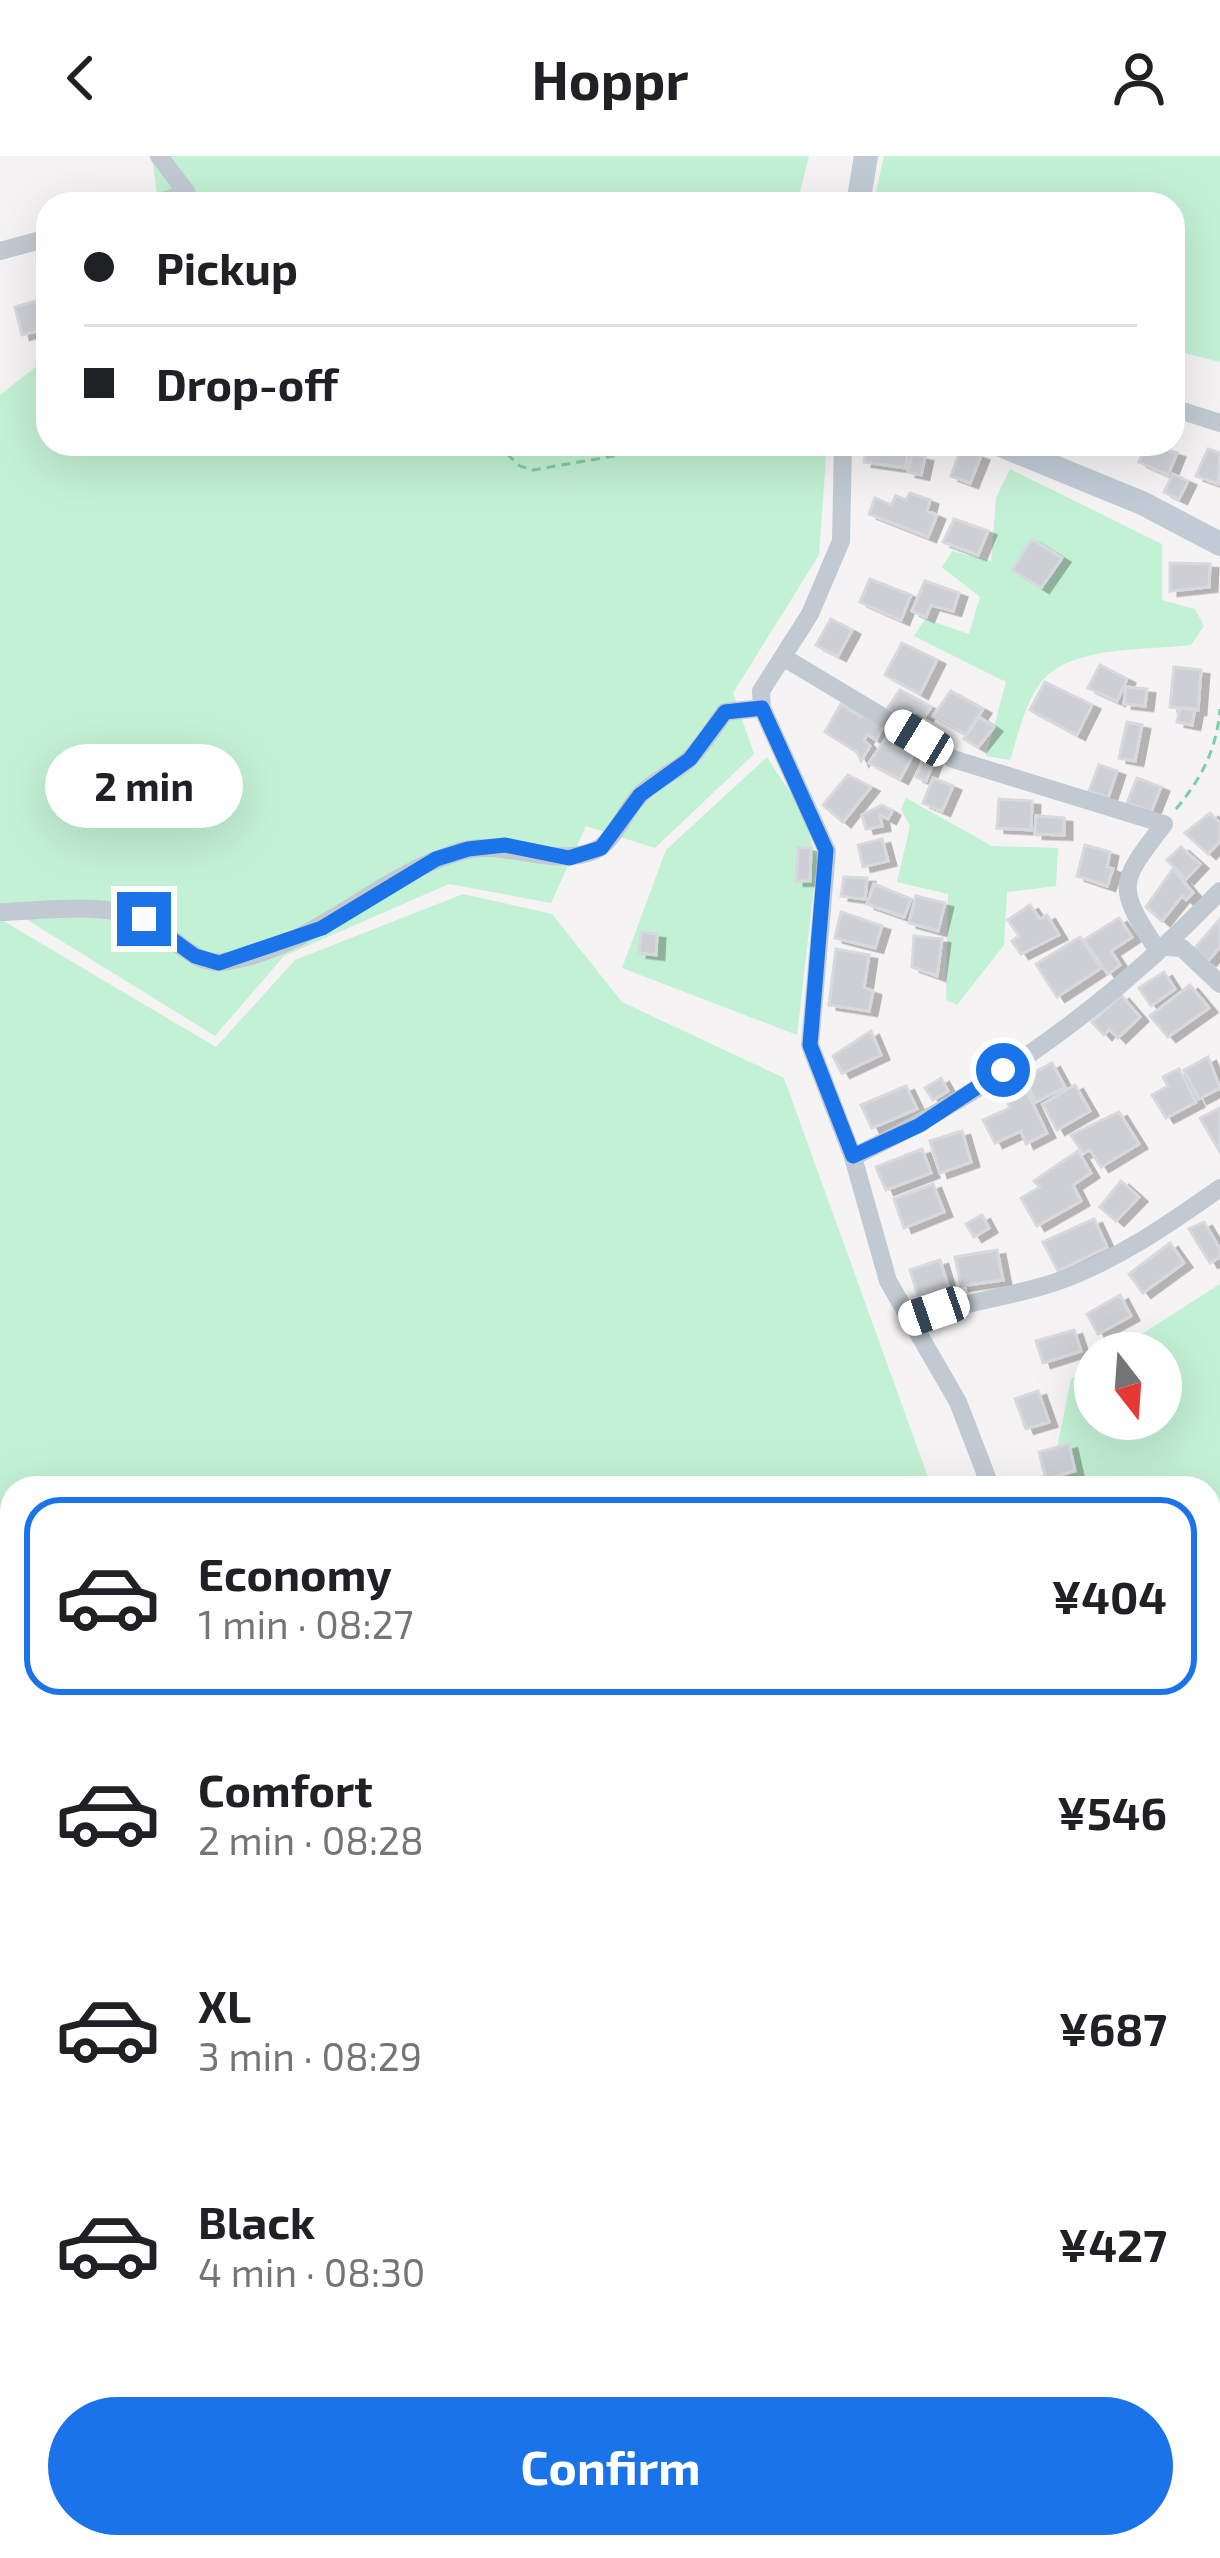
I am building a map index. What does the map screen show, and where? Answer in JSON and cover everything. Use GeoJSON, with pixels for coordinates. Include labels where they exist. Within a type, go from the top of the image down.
{"type":"FeatureCollection","features":[{"type":"Feature","properties":{"kind":"main road"},"geometry":{"type":"LineString","coordinates":[[860,192],[866,156]]}},
{"type":"Feature","properties":{"kind":"main road"},"geometry":{"type":"LineString","coordinates":[[1027,456],[1142,503],[1220,544]]}},
{"type":"Feature","properties":{"kind":"street"},"geometry":{"type":"LineString","coordinates":[[159,156],[186,192]]}},
{"type":"Feature","properties":{"kind":"street"},"geometry":{"type":"LineString","coordinates":[[0,251],[36,241]]}},
{"type":"Feature","properties":{"kind":"street"},"geometry":{"type":"LineString","coordinates":[[1185,412],[1220,423]]}},
{"type":"Feature","properties":{"kind":"street"},"geometry":{"type":"LineString","coordinates":[[843,456],[841,541],[810,614],[761,691],[762,708],[826,850],[810,1045],[853,1156],[878,1253],[909,1320],[958,1402],[986,1476]]}},
{"type":"Feature","properties":{"kind":"street"},"geometry":{"type":"LineString","coordinates":[[783,657],[953,759],[1164,824],[1124,884],[1126,902],[1155,946],[1182,948],[1220,984]]}},
{"type":"Feature","properties":{"kind":"street"},"geometry":{"type":"LineString","coordinates":[[0,912],[105,911],[144,919],[195,956],[219,963],[322,928],[436,859],[468,849],[505,845],[569,858],[601,848],[640,795],[690,759],[725,712],[762,708]]}},
{"type":"Feature","properties":{"kind":"street"},"geometry":{"type":"LineString","coordinates":[[853,1156],[920,1125],[1067,1033],[1166,948],[1220,891]]}},
{"type":"Feature","properties":{"kind":"street"},"geometry":{"type":"LineString","coordinates":[[909,1320],[960,1302],[1055,1282],[1136,1245],[1220,1188]]}},
{"type":"Feature","properties":{"kind":"path"},"geometry":{"type":"LineString","coordinates":[[509,456],[533,470],[614,456]]}},
{"type":"Feature","properties":{"kind":"path"},"geometry":{"type":"LineString","coordinates":[[1164,824],[1199,782],[1218,734],[1220,709]]}},
{"type":"Feature","properties":{"kind":"green space"},"geometry":{"type":"Polygon","coordinates":[[[152,156],[809,156],[800,192],[156,192],[152,156]]]}},
{"type":"Feature","properties":{"kind":"green space"},"geometry":{"type":"Polygon","coordinates":[[[884,156],[1220,156],[1220,362],[1185,353],[1185,192],[876,192],[884,156]]]}},
{"type":"Feature","properties":{"kind":"green space"},"geometry":{"type":"Polygon","coordinates":[[[36,366],[36,456],[826,456],[819,555],[733,693],[754,754],[655,848],[586,826],[551,903],[449,884],[284,956],[215,1036],[0,903],[0,395],[36,366]]]}},
{"type":"Feature","properties":{"kind":"green space"},"geometry":{"type":"Polygon","coordinates":[[[1010,469],[1162,544],[1162,600],[1195,609],[1204,626],[1191,645],[1099,654],[1050,673],[1030,701],[1010,760],[986,756],[1006,682],[914,636],[925,619],[969,634],[980,597],[942,567],[952,551],[991,561],[996,498],[1010,469]]]}},
{"type":"Feature","properties":{"kind":"green space"},"geometry":{"type":"Polygon","coordinates":[[[767,757],[803,813],[817,861],[797,1035],[622,968],[666,850],[767,757]]]}},
{"type":"Feature","properties":{"kind":"green space"},"geometry":{"type":"Polygon","coordinates":[[[906,798],[992,846],[1058,848],[1056,886],[1007,892],[1004,945],[957,1005],[946,1000],[948,894],[897,882],[910,826],[901,809],[906,798]]]}},
{"type":"Feature","properties":{"kind":"green space"},"geometry":{"type":"Polygon","coordinates":[[[463,894],[552,914],[622,1002],[784,1078],[928,1476],[0,1476],[0,919],[216,1047],[295,960],[463,894]]]}},
{"type":"Feature","properties":{"kind":"green space"},"geometry":{"type":"Polygon","coordinates":[[[1220,1284],[1220,1476],[1051,1476],[1071,1379],[1074,1440],[1182,1440],[1182,1332],[1145,1332],[1220,1284]]]}},
{"type":"Feature","properties":{"kind":"building"},"geometry":{"type":"Polygon","coordinates":[[[36,301],[36,331],[22,335],[15,307],[36,301]]]}},
{"type":"Feature","properties":{"kind":"building"},"geometry":{"type":"Polygon","coordinates":[[[1208,449],[1220,453],[1218,484],[1196,476],[1208,449]]]}},
{"type":"Feature","properties":{"kind":"building"},"geometry":{"type":"Polygon","coordinates":[[[865,456],[907,456],[906,468],[864,462],[865,456]]]}},
{"type":"Feature","properties":{"kind":"building"},"geometry":{"type":"Polygon","coordinates":[[[912,456],[925,457],[921,475],[908,472],[912,456]]]}},
{"type":"Feature","properties":{"kind":"building"},"geometry":{"type":"Polygon","coordinates":[[[958,456],[981,456],[970,483],[951,476],[958,456]]]}},
{"type":"Feature","properties":{"kind":"building"},"geometry":{"type":"Polygon","coordinates":[[[1142,456],[1176,456],[1168,475],[1139,462],[1142,456]]]}},
{"type":"Feature","properties":{"kind":"building"},"geometry":{"type":"Polygon","coordinates":[[[1173,474],[1188,481],[1179,499],[1164,492],[1173,474]]]}},
{"type":"Feature","properties":{"kind":"building"},"geometry":{"type":"Polygon","coordinates":[[[910,493],[930,500],[927,511],[937,515],[928,537],[869,514],[875,498],[891,505],[896,496],[906,500],[910,493]]]}},
{"type":"Feature","properties":{"kind":"building"},"geometry":{"type":"Polygon","coordinates":[[[954,519],[988,531],[978,555],[943,542],[954,519]]]}},
{"type":"Feature","properties":{"kind":"building"},"geometry":{"type":"Polygon","coordinates":[[[1032,539],[1062,558],[1041,588],[1012,570],[1032,539]]]}},
{"type":"Feature","properties":{"kind":"building"},"geometry":{"type":"Polygon","coordinates":[[[1170,563],[1210,564],[1209,587],[1170,591],[1170,563]]]}},
{"type":"Feature","properties":{"kind":"building"},"geometry":{"type":"Polygon","coordinates":[[[870,579],[911,595],[901,620],[860,602],[870,579]]]}},
{"type":"Feature","properties":{"kind":"building"},"geometry":{"type":"Polygon","coordinates":[[[925,581],[959,593],[953,611],[931,605],[926,617],[912,611],[925,581]]]}},
{"type":"Feature","properties":{"kind":"building"},"geometry":{"type":"Polygon","coordinates":[[[831,619],[852,630],[838,656],[816,645],[831,619]]]}},
{"type":"Feature","properties":{"kind":"building"},"geometry":{"type":"Polygon","coordinates":[[[902,643],[937,660],[920,694],[885,675],[902,643]]]}},
{"type":"Feature","properties":{"kind":"building"},"geometry":{"type":"Polygon","coordinates":[[[1100,665],[1127,679],[1117,701],[1088,688],[1100,665]]]}},
{"type":"Feature","properties":{"kind":"building"},"geometry":{"type":"Polygon","coordinates":[[[1174,667],[1201,670],[1198,710],[1170,707],[1174,667]]]}},
{"type":"Feature","properties":{"kind":"building"},"geometry":{"type":"Polygon","coordinates":[[[1045,682],[1092,705],[1077,735],[1030,710],[1045,682]]]}},
{"type":"Feature","properties":{"kind":"building"},"geometry":{"type":"Polygon","coordinates":[[[1126,687],[1147,689],[1145,706],[1124,704],[1126,687]]]}},
{"type":"Feature","properties":{"kind":"building"},"geometry":{"type":"Polygon","coordinates":[[[900,690],[931,707],[925,716],[915,711],[909,722],[887,709],[900,690]]]}},
{"type":"Feature","properties":{"kind":"building"},"geometry":{"type":"Polygon","coordinates":[[[951,691],[983,709],[966,735],[933,716],[951,691]]]}},
{"type":"Feature","properties":{"kind":"building"},"geometry":{"type":"Polygon","coordinates":[[[841,704],[861,717],[866,710],[885,723],[876,740],[867,734],[864,741],[870,746],[861,761],[857,752],[825,732],[841,704]]]}},
{"type":"Feature","properties":{"kind":"building"},"geometry":{"type":"Polygon","coordinates":[[[1180,708],[1195,709],[1192,725],[1177,722],[1180,708]]]}},
{"type":"Feature","properties":{"kind":"building"},"geometry":{"type":"Polygon","coordinates":[[[979,717],[994,727],[978,747],[964,739],[979,717]]]}},
{"type":"Feature","properties":{"kind":"building"},"geometry":{"type":"Polygon","coordinates":[[[1127,722],[1142,725],[1135,761],[1119,758],[1127,722]]]}},
{"type":"Feature","properties":{"kind":"building"},"geometry":{"type":"Polygon","coordinates":[[[891,731],[899,736],[892,746],[913,755],[900,779],[869,763],[891,731]]]}},
{"type":"Feature","properties":{"kind":"building"},"geometry":{"type":"Polygon","coordinates":[[[926,751],[936,755],[926,781],[916,777],[926,751]]]}},
{"type":"Feature","properties":{"kind":"building"},"geometry":{"type":"Polygon","coordinates":[[[1099,765],[1117,771],[1108,798],[1089,791],[1099,765]]]}},
{"type":"Feature","properties":{"kind":"building"},"geometry":{"type":"Polygon","coordinates":[[[848,775],[871,787],[843,822],[823,805],[848,775]]]}},
{"type":"Feature","properties":{"kind":"building"},"geometry":{"type":"Polygon","coordinates":[[[933,778],[953,786],[942,811],[923,803],[933,778]]]}},
{"type":"Feature","properties":{"kind":"building"},"geometry":{"type":"Polygon","coordinates":[[[1137,778],[1161,787],[1151,812],[1127,803],[1137,778]]]}},
{"type":"Feature","properties":{"kind":"building"},"geometry":{"type":"Polygon","coordinates":[[[999,799],[1032,801],[1031,830],[997,828],[999,799]]]}},
{"type":"Feature","properties":{"kind":"building"},"geometry":{"type":"Polygon","coordinates":[[[882,805],[892,811],[888,819],[880,815],[882,826],[866,829],[862,815],[882,805]]]}},
{"type":"Feature","properties":{"kind":"building"},"geometry":{"type":"Polygon","coordinates":[[[1210,813],[1220,823],[1220,841],[1208,854],[1185,833],[1210,813]]]}},
{"type":"Feature","properties":{"kind":"building"},"geometry":{"type":"Polygon","coordinates":[[[1036,816],[1064,818],[1064,835],[1035,834],[1036,816]]]}},
{"type":"Feature","properties":{"kind":"building"},"geometry":{"type":"Polygon","coordinates":[[[882,839],[888,861],[863,867],[858,845],[882,839]]]}},
{"type":"Feature","properties":{"kind":"building"},"geometry":{"type":"Polygon","coordinates":[[[1085,845],[1110,852],[1107,867],[1113,869],[1107,886],[1077,876],[1085,845]]]}},
{"type":"Feature","properties":{"kind":"building"},"geometry":{"type":"Polygon","coordinates":[[[798,847],[811,848],[810,881],[796,881],[798,847]]]}},
{"type":"Feature","properties":{"kind":"building"},"geometry":{"type":"Polygon","coordinates":[[[1181,847],[1200,864],[1186,879],[1167,860],[1181,847]]]}},
{"type":"Feature","properties":{"kind":"building"},"geometry":{"type":"Polygon","coordinates":[[[1173,869],[1193,893],[1186,900],[1182,896],[1162,921],[1146,907],[1173,869]]]}},
{"type":"Feature","properties":{"kind":"building"},"geometry":{"type":"Polygon","coordinates":[[[844,877],[867,878],[865,899],[841,896],[844,877]]]}},
{"type":"Feature","properties":{"kind":"building"},"geometry":{"type":"Polygon","coordinates":[[[874,884],[911,899],[904,917],[867,904],[874,884]]]}},
{"type":"Feature","properties":{"kind":"building"},"geometry":{"type":"Polygon","coordinates":[[[916,896],[945,903],[938,931],[909,923],[916,896]]]}},
{"type":"Feature","properties":{"kind":"building"},"geometry":{"type":"Polygon","coordinates":[[[1030,905],[1040,919],[1047,915],[1059,935],[1021,954],[1012,941],[1019,936],[1008,920],[1030,905]]]}},
{"type":"Feature","properties":{"kind":"building"},"geometry":{"type":"Polygon","coordinates":[[[841,912],[882,926],[875,948],[835,938],[841,912]]]}},
{"type":"Feature","properties":{"kind":"building"},"geometry":{"type":"Polygon","coordinates":[[[1119,918],[1132,937],[1111,951],[1120,965],[1108,974],[1084,940],[1119,918]]]}},
{"type":"Feature","properties":{"kind":"building"},"geometry":{"type":"Polygon","coordinates":[[[1220,919],[1220,947],[1208,961],[1194,949],[1220,919]]]}},
{"type":"Feature","properties":{"kind":"building"},"geometry":{"type":"Polygon","coordinates":[[[641,932],[657,934],[656,955],[639,953],[641,932]]]}},
{"type":"Feature","properties":{"kind":"building"},"geometry":{"type":"Polygon","coordinates":[[[914,936],[942,939],[937,976],[912,967],[914,936]]]}},
{"type":"Feature","properties":{"kind":"building"},"geometry":{"type":"Polygon","coordinates":[[[1080,937],[1101,968],[1057,997],[1036,964],[1080,937]]]}},
{"type":"Feature","properties":{"kind":"building"},"geometry":{"type":"Polygon","coordinates":[[[836,949],[869,955],[864,988],[873,991],[869,1011],[829,1005],[836,949]]]}},
{"type":"Feature","properties":{"kind":"building"},"geometry":{"type":"Polygon","coordinates":[[[1164,972],[1175,989],[1151,1006],[1139,988],[1164,972]]]}},
{"type":"Feature","properties":{"kind":"building"},"geometry":{"type":"Polygon","coordinates":[[[1190,985],[1209,1008],[1168,1037],[1150,1016],[1190,985]]]}},
{"type":"Feature","properties":{"kind":"building"},"geometry":{"type":"Polygon","coordinates":[[[1121,995],[1140,1017],[1118,1038],[1109,1029],[1104,1035],[1092,1022],[1121,995]]]}},
{"type":"Feature","properties":{"kind":"building"},"geometry":{"type":"Polygon","coordinates":[[[871,1031],[881,1055],[842,1073],[833,1056],[871,1031]]]}},
{"type":"Feature","properties":{"kind":"building"},"geometry":{"type":"Polygon","coordinates":[[[1208,1057],[1220,1088],[1199,1099],[1184,1070],[1208,1057]]]}},
{"type":"Feature","properties":{"kind":"building"},"geometry":{"type":"Polygon","coordinates":[[[1052,1063],[1065,1087],[1036,1102],[1024,1078],[1052,1063]]]}},
{"type":"Feature","properties":{"kind":"building"},"geometry":{"type":"Polygon","coordinates":[[[1179,1069],[1196,1102],[1166,1118],[1152,1095],[1168,1086],[1163,1077],[1179,1069]]]}},
{"type":"Feature","properties":{"kind":"building"},"geometry":{"type":"Polygon","coordinates":[[[941,1078],[948,1091],[933,1100],[925,1088],[941,1078]]]}},
{"type":"Feature","properties":{"kind":"building"},"geometry":{"type":"Polygon","coordinates":[[[1022,1081],[1047,1133],[1026,1144],[1021,1131],[995,1143],[983,1120],[1010,1108],[1002,1089],[1022,1081]]]}},
{"type":"Feature","properties":{"kind":"building"},"geometry":{"type":"Polygon","coordinates":[[[1075,1085],[1090,1111],[1057,1130],[1043,1104],[1075,1085]]]}},
{"type":"Feature","properties":{"kind":"building"},"geometry":{"type":"Polygon","coordinates":[[[906,1086],[917,1109],[872,1128],[861,1105],[906,1086]]]}},
{"type":"Feature","properties":{"kind":"building"},"geometry":{"type":"Polygon","coordinates":[[[1220,1108],[1220,1152],[1200,1118],[1220,1108]]]}},
{"type":"Feature","properties":{"kind":"building"},"geometry":{"type":"Polygon","coordinates":[[[1119,1112],[1139,1144],[1101,1167],[1090,1150],[1083,1153],[1071,1135],[1119,1112]]]}},
{"type":"Feature","properties":{"kind":"building"},"geometry":{"type":"Polygon","coordinates":[[[962,1131],[971,1162],[940,1173],[930,1141],[962,1131]]]}},
{"type":"Feature","properties":{"kind":"building"},"geometry":{"type":"Polygon","coordinates":[[[922,1149],[931,1173],[886,1190],[876,1167],[922,1149]]]}},
{"type":"Feature","properties":{"kind":"building"},"geometry":{"type":"Polygon","coordinates":[[[1078,1151],[1091,1173],[1073,1185],[1081,1201],[1037,1226],[1021,1198],[1040,1187],[1034,1181],[1078,1151]]]}},
{"type":"Feature","properties":{"kind":"building"},"geometry":{"type":"Polygon","coordinates":[[[1121,1181],[1139,1197],[1116,1221],[1100,1207],[1121,1181]]]}},
{"type":"Feature","properties":{"kind":"building"},"geometry":{"type":"Polygon","coordinates":[[[933,1184],[944,1212],[904,1228],[894,1199],[933,1184]]]}},
{"type":"Feature","properties":{"kind":"building"},"geometry":{"type":"Polygon","coordinates":[[[982,1215],[989,1228],[974,1237],[966,1224],[982,1215]]]}},
{"type":"Feature","properties":{"kind":"building"},"geometry":{"type":"Polygon","coordinates":[[[1094,1219],[1107,1247],[1058,1271],[1043,1242],[1094,1219]]]}},
{"type":"Feature","properties":{"kind":"building"},"geometry":{"type":"Polygon","coordinates":[[[1204,1222],[1220,1249],[1220,1257],[1210,1263],[1189,1229],[1204,1222]]]}},
{"type":"Feature","properties":{"kind":"building"},"geometry":{"type":"Polygon","coordinates":[[[1170,1243],[1184,1263],[1143,1293],[1129,1274],[1170,1243]]]}},
{"type":"Feature","properties":{"kind":"building"},"geometry":{"type":"Polygon","coordinates":[[[997,1250],[1003,1280],[961,1286],[955,1257],[997,1250]]]}},
{"type":"Feature","properties":{"kind":"building"},"geometry":{"type":"Polygon","coordinates":[[[940,1260],[948,1286],[918,1295],[910,1270],[940,1260]]]}},
{"type":"Feature","properties":{"kind":"building"},"geometry":{"type":"Polygon","coordinates":[[[1120,1295],[1131,1316],[1097,1332],[1087,1314],[1120,1295]]]}},
{"type":"Feature","properties":{"kind":"building"},"geometry":{"type":"Polygon","coordinates":[[[1074,1330],[1074,1353],[1043,1363],[1036,1341],[1074,1330]]]}},
{"type":"Feature","properties":{"kind":"building"},"geometry":{"type":"Polygon","coordinates":[[[1038,1391],[1049,1422],[1026,1429],[1015,1399],[1038,1391]]]}},
{"type":"Feature","properties":{"kind":"building"},"geometry":{"type":"Polygon","coordinates":[[[1069,1444],[1075,1471],[1045,1476],[1039,1452],[1069,1444]]]}},
{"type":"Feature","properties":{"kind":"route"},"geometry":{"type":"LineString","coordinates":[[144,919],[195,956],[219,963],[322,928],[436,859],[468,849],[505,845],[569,858],[601,848],[640,795],[690,759],[725,712],[762,708],[820,826],[826,850],[828,878],[810,1045],[815,1069],[853,1156],[920,1125],[1003,1070]]}}]}
